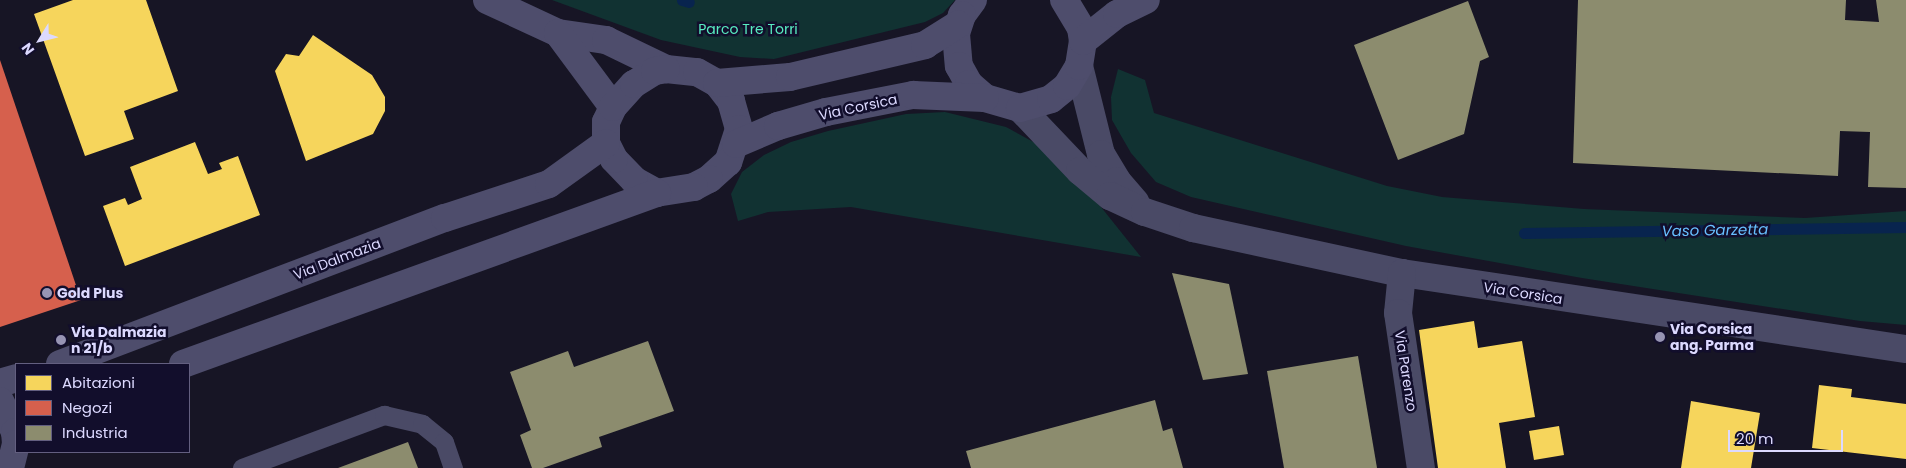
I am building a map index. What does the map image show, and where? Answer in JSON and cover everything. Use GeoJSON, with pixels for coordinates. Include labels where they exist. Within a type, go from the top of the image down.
{"type":"FeatureCollection","features":[{"type":"Feature","properties":{"kind":"main road"},"geometry":{"type":"LineString","coordinates":[[186,363],[657,193],[694,187],[709,178],[728,162],[736,144],[739,129],[736,112],[717,83],[697,72],[666,69],[606,40],[558,33],[487,0]]}},
{"type":"Feature","properties":{"kind":"main road","name":"Via Corsica"},"geometry":{"type":"LineString","coordinates":[[973,0],[958,24],[955,45],[959,66],[969,84],[985,98]]}},
{"type":"Feature","properties":{"kind":"main road","name":"Via Corsica"},"geometry":{"type":"LineString","coordinates":[[736,144],[778,126],[826,112],[913,95],[985,98],[1020,108],[1041,104],[1059,94],[1081,53],[1076,16],[1064,0]]}},
{"type":"Feature","properties":{"kind":"main road"},"geometry":{"type":"LineString","coordinates":[[1081,53],[1117,14],[1146,0]]}},
{"type":"Feature","properties":{"kind":"main road","name":"Via Corsica"},"geometry":{"type":"LineString","coordinates":[[717,83],[790,77],[925,46],[958,24]]}},
{"type":"Feature","properties":{"kind":"main road"},"geometry":{"type":"LineString","coordinates":[[558,33],[613,107]]}},
{"type":"Feature","properties":{"kind":"main road"},"geometry":{"type":"LineString","coordinates":[[657,193],[634,180],[614,159],[606,142],[606,122],[613,107],[644,76],[666,69]]}},
{"type":"Feature","properties":{"kind":"main road","name":"Via Dalmazia"},"geometry":{"type":"LineString","coordinates":[[63,363],[445,218],[549,184],[606,142]]}},
{"type":"Feature","properties":{"kind":"main road"},"geometry":{"type":"LineString","coordinates":[[0,383],[15,378]]}},
{"type":"Feature","properties":{"kind":"main road"},"geometry":{"type":"LineString","coordinates":[[0,401],[12,420],[13,458]]}},
{"type":"Feature","properties":{"kind":"street","name":"Via Corsica"},"geometry":{"type":"LineString","coordinates":[[1081,53],[1102,154],[1117,181],[1145,212]]}},
{"type":"Feature","properties":{"kind":"street","name":"Via Corsica"},"geometry":{"type":"LineString","coordinates":[[1020,108],[1080,171],[1110,196],[1145,212],[1193,228],[1402,273],[1906,349]]}},
{"type":"Feature","properties":{"kind":"street","name":"Via Parenzo"},"geometry":{"type":"LineString","coordinates":[[1402,273],[1398,313],[1421,468]]}},
{"type":"Feature","properties":{"kind":"lane"},"geometry":{"type":"LineString","coordinates":[[242,468],[384,415],[422,424],[444,442],[454,468]]}},
{"type":"Feature","properties":{"kind":"green space","name":"Parco Tre Torri"},"geometry":{"type":"Polygon","coordinates":[[[552,0],[955,0],[943,13],[925,22],[774,59],[740,57],[661,40],[552,0]]]}},
{"type":"Feature","properties":{"kind":"green space"},"geometry":{"type":"Polygon","coordinates":[[[1118,69],[1145,80],[1154,113],[1387,186],[1442,197],[1584,209],[1805,218],[1906,211],[1906,325],[1860,321],[1582,278],[1406,246],[1191,197],[1156,182],[1131,153],[1112,120],[1111,97],[1118,69]]]}},
{"type":"Feature","properties":{"kind":"green space"},"geometry":{"type":"Polygon","coordinates":[[[945,112],[1006,127],[1037,144],[1081,182],[1141,257],[851,207],[768,212],[738,221],[731,194],[742,172],[764,155],[791,142],[828,131],[906,114],[945,112]]]}},
{"type":"Feature","properties":{"kind":"building: Abitazioni"},"geometry":{"type":"Polygon","coordinates":[[[73,0],[146,0],[178,91],[124,111],[134,139],[85,156],[34,14],[73,0]]]}},
{"type":"Feature","properties":{"kind":"building: Abitazioni"},"geometry":{"type":"Polygon","coordinates":[[[313,35],[372,75],[385,97],[385,111],[373,134],[306,161],[275,71],[286,54],[299,56],[313,35]]]}},
{"type":"Feature","properties":{"kind":"building: Abitazioni"},"geometry":{"type":"Polygon","coordinates":[[[195,142],[208,174],[222,169],[219,163],[238,156],[260,215],[125,266],[103,206],[125,198],[128,205],[142,199],[130,167],[195,142]]]}},
{"type":"Feature","properties":{"kind":"building: Abitazioni"},"geometry":{"type":"Polygon","coordinates":[[[1474,321],[1478,348],[1522,341],[1535,417],[1499,423],[1506,468],[1438,468],[1419,330],[1474,321]]]}},
{"type":"Feature","properties":{"kind":"building: Abitazioni"},"geometry":{"type":"Polygon","coordinates":[[[1819,385],[1852,389],[1851,397],[1906,404],[1906,459],[1812,448],[1819,385]]]}},
{"type":"Feature","properties":{"kind":"building: Abitazioni"},"geometry":{"type":"Polygon","coordinates":[[[1691,401],[1760,413],[1751,468],[1681,468],[1691,401]]]}},
{"type":"Feature","properties":{"kind":"building: Abitazioni"},"geometry":{"type":"Polygon","coordinates":[[[1559,426],[1564,455],[1534,460],[1529,431],[1559,426]]]}},
{"type":"Feature","properties":{"kind":"building: Negozi"},"geometry":{"type":"Polygon","coordinates":[[[0,60],[81,300],[0,327],[0,60]]]}},
{"type":"Feature","properties":{"kind":"building: Industria"},"geometry":{"type":"Polygon","coordinates":[[[1578,0],[1846,0],[1845,20],[1879,22],[1876,0],[1906,0],[1906,188],[1868,187],[1870,132],[1840,131],[1838,176],[1573,163],[1578,0]]]}},
{"type":"Feature","properties":{"kind":"building: Industria"},"geometry":{"type":"Polygon","coordinates":[[[1468,1],[1489,57],[1480,61],[1464,134],[1398,160],[1354,45],[1468,1]]]}},
{"type":"Feature","properties":{"kind":"building: Industria"},"geometry":{"type":"Polygon","coordinates":[[[1172,273],[1229,284],[1248,374],[1203,380],[1172,273]]]}},
{"type":"Feature","properties":{"kind":"building: Industria"},"geometry":{"type":"Polygon","coordinates":[[[648,341],[674,411],[599,437],[602,447],[543,468],[532,468],[520,435],[531,430],[510,372],[568,351],[574,367],[648,341]]]}},
{"type":"Feature","properties":{"kind":"building: Industria"},"geometry":{"type":"Polygon","coordinates":[[[1358,356],[1377,468],[1284,468],[1267,371],[1358,356]]]}},
{"type":"Feature","properties":{"kind":"building: Industria"},"geometry":{"type":"Polygon","coordinates":[[[1155,400],[1163,431],[1172,428],[1183,468],[971,468],[966,451],[1155,400]]]}},
{"type":"Feature","properties":{"kind":"building: Industria"},"geometry":{"type":"Polygon","coordinates":[[[408,442],[418,468],[338,468],[408,442]]]}},
{"type":"Feature","properties":{"kind":"waterway","name":"Vaso Garzetta"},"geometry":{"type":"LineString","coordinates":[[682,0],[689,2]]}},
{"type":"Feature","properties":{"kind":"waterway","name":"Vaso Garzetta"},"geometry":{"type":"LineString","coordinates":[[1524,233],[1906,227]]}},
{"type":"Feature","properties":{"kind":"place","name":"Gold Plus"},"geometry":{"type":"Point","coordinates":[47,293]}},
{"type":"Feature","properties":{"kind":"place","name":"Via Corsica ang. Parma"},"geometry":{"type":"Point","coordinates":[1660,337]}},
{"type":"Feature","properties":{"kind":"place","name":"Via Dalmazia n 21/b"},"geometry":{"type":"Point","coordinates":[61,340]}}]}
